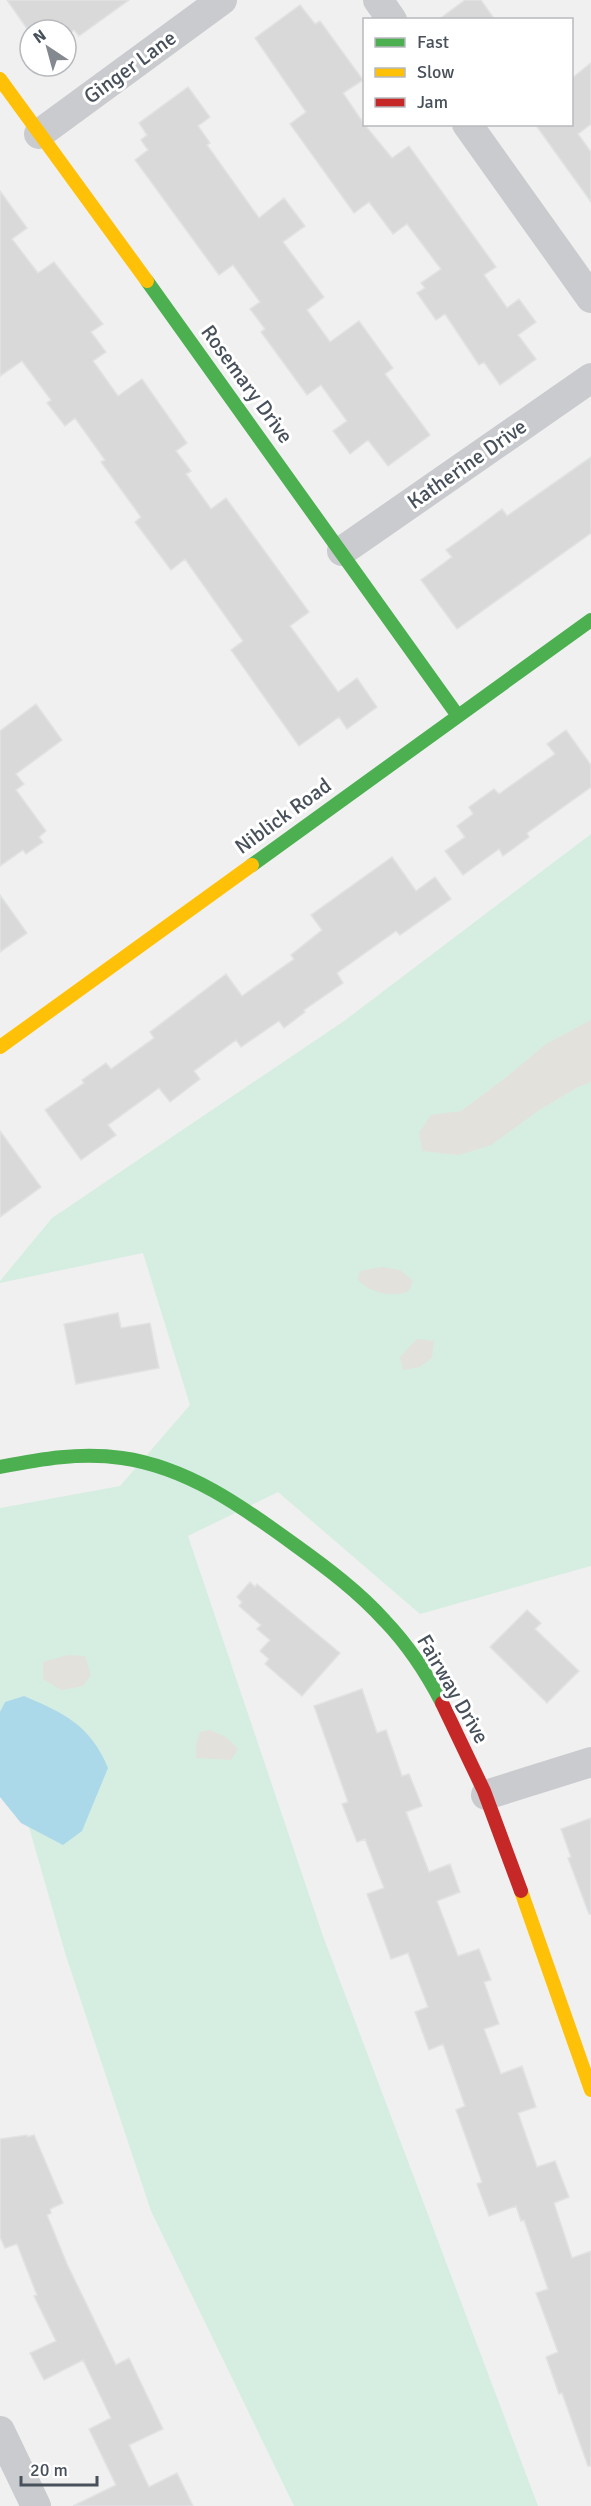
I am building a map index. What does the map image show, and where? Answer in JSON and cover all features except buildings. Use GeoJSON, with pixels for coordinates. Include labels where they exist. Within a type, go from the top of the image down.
{"type":"FeatureCollection","features":[{"type":"Feature","properties":{"kind":"street","name":"Ginger Lane"},"geometry":{"type":"LineString","coordinates":[[39,134],[222,0]]}},
{"type":"Feature","properties":{"kind":"street"},"geometry":{"type":"LineString","coordinates":[[378,0],[391,18]]}},
{"type":"Feature","properties":{"kind":"street","name":"Rosemary Drive"},"geometry":{"type":"LineString","coordinates":[[0,79],[342,551],[458,716]]}},
{"type":"Feature","properties":{"kind":"street"},"geometry":{"type":"LineString","coordinates":[[468,126],[591,298]]}},
{"type":"Feature","properties":{"kind":"street","name":"Katherine Drive"},"geometry":{"type":"LineString","coordinates":[[342,551],[591,378]]}},
{"type":"Feature","properties":{"kind":"street","name":"Niblick Road"},"geometry":{"type":"LineString","coordinates":[[0,1047],[591,620]]}},
{"type":"Feature","properties":{"kind":"street","name":"Fairway Drive"},"geometry":{"type":"LineString","coordinates":[[0,1467],[46,1458],[98,1454],[135,1460],[208,1487],[250,1513],[342,1583],[397,1634],[429,1680],[486,1795],[591,2090]]}},
{"type":"Feature","properties":{"kind":"street"},"geometry":{"type":"LineString","coordinates":[[486,1795],[591,1762]]}},
{"type":"Feature","properties":{"kind":"street"},"geometry":{"type":"LineString","coordinates":[[0,2431],[36,2506]]}},
{"type":"Feature","properties":{"kind":"green space"},"geometry":{"type":"Polygon","coordinates":[[[591,834],[591,1566],[420,1614],[278,1492],[188,1536],[323,1936],[538,2506],[294,2506],[151,2211],[66,1956],[0,1726],[0,1508],[120,1486],[190,1405],[143,1253],[0,1283],[0,1281],[52,1218],[344,1021],[591,834]]]}},
{"type":"Feature","properties":{"kind":"sand"},"geometry":{"type":"Polygon","coordinates":[[[591,1020],[591,1082],[578,1087],[538,1111],[491,1145],[459,1155],[422,1151],[419,1133],[431,1115],[461,1111],[546,1044],[591,1020]]]}},
{"type":"Feature","properties":{"kind":"sand"},"geometry":{"type":"Polygon","coordinates":[[[382,1267],[400,1270],[413,1281],[409,1291],[396,1294],[382,1293],[358,1280],[360,1271],[382,1267]]]}},
{"type":"Feature","properties":{"kind":"sand"},"geometry":{"type":"Polygon","coordinates":[[[417,1339],[434,1341],[432,1358],[420,1367],[403,1370],[400,1357],[417,1339]]]}},
{"type":"Feature","properties":{"kind":"sand"},"geometry":{"type":"Polygon","coordinates":[[[68,1655],[85,1656],[91,1675],[83,1686],[61,1690],[43,1679],[43,1662],[68,1655]]]}},
{"type":"Feature","properties":{"kind":"sand"},"geometry":{"type":"Polygon","coordinates":[[[210,1730],[226,1737],[238,1749],[231,1760],[196,1758],[196,1745],[200,1732],[210,1730]]]}},
{"type":"Feature","properties":{"kind":"water"},"geometry":{"type":"Polygon","coordinates":[[[24,1696],[51,1708],[74,1722],[93,1741],[108,1768],[82,1831],[63,1845],[21,1823],[0,1797],[0,1712],[5,1702],[24,1696]]]}},
{"type":"Feature","properties":{"kind":"traffic: fast"},"geometry":{"type":"LineString","coordinates":[[147,281],[458,716]]}},
{"type":"Feature","properties":{"kind":"traffic: fast"},"geometry":{"type":"LineString","coordinates":[[252,865],[591,620]]}},
{"type":"Feature","properties":{"kind":"traffic: fast"},"geometry":{"type":"LineString","coordinates":[[0,1467],[46,1459],[106,1456],[146,1463],[192,1479],[255,1517],[307,1554],[364,1600],[409,1650],[442,1703]]}},
{"type":"Feature","properties":{"kind":"traffic: slow"},"geometry":{"type":"LineString","coordinates":[[0,79],[147,281]]}},
{"type":"Feature","properties":{"kind":"traffic: slow"},"geometry":{"type":"LineString","coordinates":[[0,1047],[252,865]]}},
{"type":"Feature","properties":{"kind":"traffic: slow"},"geometry":{"type":"LineString","coordinates":[[521,1891],[591,2090]]}},
{"type":"Feature","properties":{"kind":"traffic: jam"},"geometry":{"type":"LineString","coordinates":[[442,1703],[484,1791],[521,1891]]}}]}
